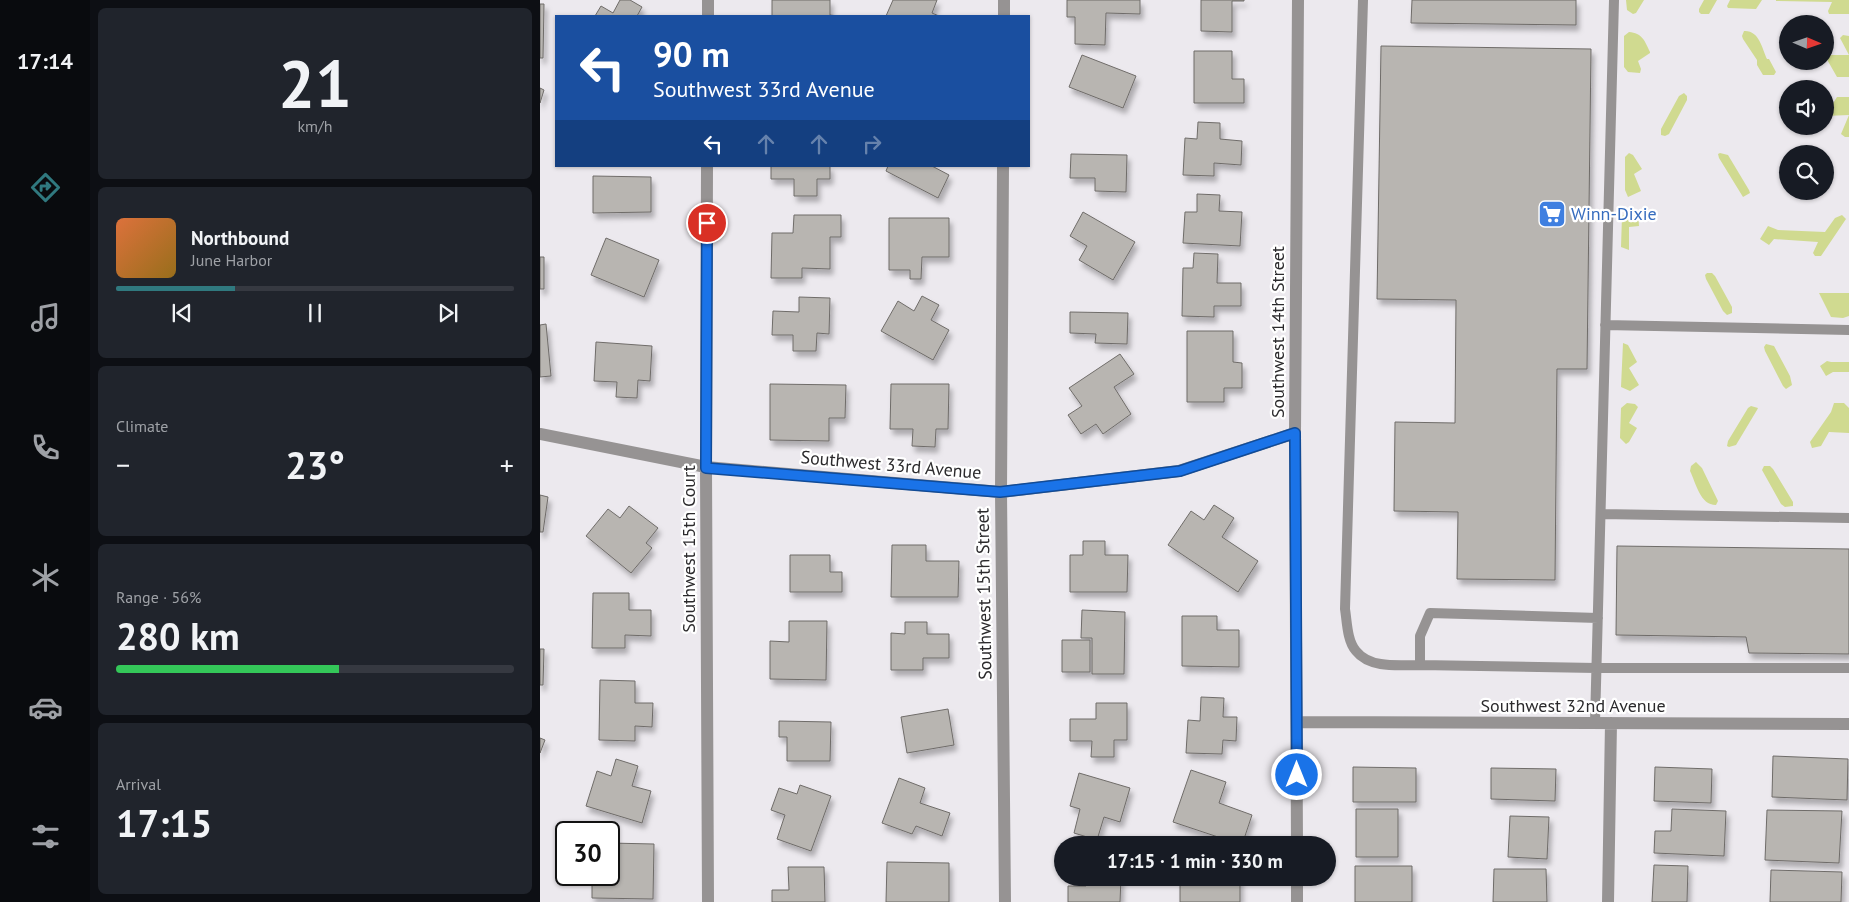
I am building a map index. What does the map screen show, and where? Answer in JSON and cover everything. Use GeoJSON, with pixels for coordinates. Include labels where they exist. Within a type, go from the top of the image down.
{"type":"FeatureCollection","features":[{"type":"Feature","properties":{"kind":"street"},"geometry":{"type":"LineString","coordinates":[[708,0],[708,15]]}},
{"type":"Feature","properties":{"kind":"street"},"geometry":{"type":"LineString","coordinates":[[1004,0],[1004,15]]}},
{"type":"Feature","properties":{"kind":"street","name":"Southwest 14th Street"},"geometry":{"type":"LineString","coordinates":[[1297,836],[1295,433],[1298,0]]}},
{"type":"Feature","properties":{"kind":"street","name":"Southwest 15th Court"},"geometry":{"type":"LineString","coordinates":[[707,167],[708,902]]}},
{"type":"Feature","properties":{"kind":"street","name":"Southwest 15th Street"},"geometry":{"type":"LineString","coordinates":[[1003,167],[1000,492],[1005,902]]}},
{"type":"Feature","properties":{"kind":"street","name":"Southwest 33rd Avenue"},"geometry":{"type":"LineString","coordinates":[[540,434],[706,468],[1000,492],[1180,471],[1295,433]]}},
{"type":"Feature","properties":{"kind":"street","name":"Southwest 32nd Avenue"},"geometry":{"type":"LineString","coordinates":[[1297,722],[1849,724]]}},
{"type":"Feature","properties":{"kind":"street"},"geometry":{"type":"LineString","coordinates":[[1608,902],[1611,723]]}},
{"type":"Feature","properties":{"kind":"street"},"geometry":{"type":"LineString","coordinates":[[1296,902],[1297,886]]}},
{"type":"Feature","properties":{"kind":"lane"},"geometry":{"type":"LineString","coordinates":[[1363,0],[1344,609],[1349,635],[1356,651],[1369,661],[1387,665],[1596,668],[1849,668]]}},
{"type":"Feature","properties":{"kind":"lane"},"geometry":{"type":"LineString","coordinates":[[1595,723],[1614,0]]}},
{"type":"Feature","properties":{"kind":"lane"},"geometry":{"type":"LineString","coordinates":[[1605,325],[1849,330]]}},
{"type":"Feature","properties":{"kind":"lane"},"geometry":{"type":"LineString","coordinates":[[1601,514],[1849,518]]}},
{"type":"Feature","properties":{"kind":"lane"},"geometry":{"type":"LineString","coordinates":[[1420,665],[1420,636],[1430,613],[1598,618]]}},
{"type":"Feature","properties":{"kind":"green space"},"geometry":{"type":"Polygon","coordinates":[[[1626,0],[1644,0],[1636,13],[1633,14],[1627,10],[1626,0]]]}},
{"type":"Feature","properties":{"kind":"green space"},"geometry":{"type":"Polygon","coordinates":[[[1704,0],[1717,0],[1709,14],[1701,14],[1699,12],[1704,0]]]}},
{"type":"Feature","properties":{"kind":"green space"},"geometry":{"type":"Polygon","coordinates":[[[1730,0],[1762,0],[1756,9],[1728,8],[1730,0]]]}},
{"type":"Feature","properties":{"kind":"green space"},"geometry":{"type":"Polygon","coordinates":[[[1776,0],[1849,0],[1849,14],[1829,14],[1828,11],[1832,2],[1776,0]]]}},
{"type":"Feature","properties":{"kind":"green space"},"geometry":{"type":"Polygon","coordinates":[[[1744,31],[1749,31],[1757,37],[1767,59],[1769,59],[1776,72],[1774,75],[1763,75],[1757,65],[1757,60],[1743,39],[1744,31]]]}},
{"type":"Feature","properties":{"kind":"green space"},"geometry":{"type":"Polygon","coordinates":[[[1629,32],[1640,36],[1645,41],[1650,52],[1638,61],[1641,69],[1640,73],[1628,72],[1624,67],[1624,36],[1629,32]]]}},
{"type":"Feature","properties":{"kind":"green space"},"geometry":{"type":"Polygon","coordinates":[[[1843,35],[1849,36],[1849,55],[1840,38],[1843,35]]]}},
{"type":"Feature","properties":{"kind":"green space"},"geometry":{"type":"Polygon","coordinates":[[[1834,55],[1849,55],[1849,77],[1837,77],[1833,70],[1834,55]]]}},
{"type":"Feature","properties":{"kind":"green space"},"geometry":{"type":"Polygon","coordinates":[[[1684,93],[1687,96],[1687,100],[1669,134],[1661,135],[1661,129],[1679,96],[1684,93]]]}},
{"type":"Feature","properties":{"kind":"green space"},"geometry":{"type":"Polygon","coordinates":[[[1837,97],[1849,97],[1849,115],[1834,116],[1834,102],[1837,97]]]}},
{"type":"Feature","properties":{"kind":"green space"},"geometry":{"type":"Polygon","coordinates":[[[1849,115],[1849,137],[1845,137],[1841,134],[1849,115]]]}},
{"type":"Feature","properties":{"kind":"green space"},"geometry":{"type":"Polygon","coordinates":[[[1629,153],[1633,155],[1642,169],[1634,174],[1641,191],[1628,197],[1625,190],[1625,157],[1629,153]]]}},
{"type":"Feature","properties":{"kind":"green space"},"geometry":{"type":"Polygon","coordinates":[[[1718,154],[1728,155],[1750,193],[1743,197],[1719,158],[1718,154]]]}},
{"type":"Feature","properties":{"kind":"green space"},"geometry":{"type":"Polygon","coordinates":[[[1628,212],[1638,212],[1639,226],[1629,227],[1629,250],[1621,247],[1622,216],[1628,212]]]}},
{"type":"Feature","properties":{"kind":"green space"},"geometry":{"type":"Polygon","coordinates":[[[1842,215],[1846,219],[1821,256],[1815,256],[1813,253],[1818,242],[1774,239],[1769,245],[1760,239],[1768,226],[1778,230],[1825,232],[1835,218],[1842,215]]]}},
{"type":"Feature","properties":{"kind":"green space"},"geometry":{"type":"Polygon","coordinates":[[[1712,273],[1715,276],[1732,307],[1732,313],[1727,315],[1723,311],[1706,279],[1705,275],[1712,273]]]}},
{"type":"Feature","properties":{"kind":"green space"},"geometry":{"type":"Polygon","coordinates":[[[1819,293],[1849,293],[1849,316],[1843,318],[1831,317],[1819,293]]]}},
{"type":"Feature","properties":{"kind":"green space"},"geometry":{"type":"Polygon","coordinates":[[[1623,343],[1628,345],[1637,362],[1629,368],[1639,385],[1630,391],[1621,387],[1623,343]]]}},
{"type":"Feature","properties":{"kind":"green space"},"geometry":{"type":"Polygon","coordinates":[[[1766,344],[1774,346],[1790,376],[1792,385],[1786,389],[1765,351],[1764,347],[1766,344]]]}},
{"type":"Feature","properties":{"kind":"green space"},"geometry":{"type":"Polygon","coordinates":[[[1827,361],[1849,362],[1849,372],[1833,372],[1826,376],[1820,366],[1827,361]]]}},
{"type":"Feature","properties":{"kind":"green space"},"geometry":{"type":"Polygon","coordinates":[[[1627,403],[1635,404],[1638,407],[1629,423],[1637,428],[1626,444],[1620,438],[1621,408],[1627,403]]]}},
{"type":"Feature","properties":{"kind":"green space"},"geometry":{"type":"Polygon","coordinates":[[[1834,403],[1844,403],[1849,408],[1849,433],[1829,432],[1821,446],[1812,448],[1810,442],[1831,412],[1834,403]]]}},
{"type":"Feature","properties":{"kind":"green space"},"geometry":{"type":"Polygon","coordinates":[[[1751,406],[1758,408],[1736,445],[1727,446],[1728,441],[1751,406]]]}},
{"type":"Feature","properties":{"kind":"green space"},"geometry":{"type":"Polygon","coordinates":[[[1696,462],[1702,468],[1718,501],[1716,505],[1706,501],[1697,487],[1690,471],[1691,466],[1696,462]]]}},
{"type":"Feature","properties":{"kind":"green space"},"geometry":{"type":"Polygon","coordinates":[[[1764,466],[1770,466],[1773,469],[1793,502],[1793,506],[1785,507],[1781,504],[1762,470],[1764,466]]]}},
{"type":"Feature","properties":{"kind":"building"},"geometry":{"type":"Polygon","coordinates":[[[620,0],[630,0],[642,7],[638,15],[596,15],[601,6],[613,13],[620,0]]]}},
{"type":"Feature","properties":{"kind":"building"},"geometry":{"type":"Polygon","coordinates":[[[772,0],[830,0],[830,15],[772,15],[772,0]]]}},
{"type":"Feature","properties":{"kind":"building"},"geometry":{"type":"Polygon","coordinates":[[[893,0],[937,0],[932,13],[937,15],[886,15],[893,0]]]}},
{"type":"Feature","properties":{"kind":"building"},"geometry":{"type":"Polygon","coordinates":[[[1067,0],[1140,0],[1140,14],[1106,13],[1105,45],[1075,44],[1075,17],[1067,17],[1067,0]]]}},
{"type":"Feature","properties":{"kind":"building"},"geometry":{"type":"Polygon","coordinates":[[[1201,0],[1244,0],[1232,1],[1232,32],[1201,31],[1201,0]]]}},
{"type":"Feature","properties":{"kind":"building"},"geometry":{"type":"Polygon","coordinates":[[[1412,0],[1576,0],[1576,25],[1411,23],[1412,0]]]}},
{"type":"Feature","properties":{"kind":"building"},"geometry":{"type":"Polygon","coordinates":[[[540,4],[544,4],[543,58],[540,58],[540,4]]]}},
{"type":"Feature","properties":{"kind":"building"},"geometry":{"type":"Polygon","coordinates":[[[1381,46],[1591,49],[1587,369],[1557,369],[1555,580],[1457,579],[1458,512],[1394,511],[1395,422],[1455,423],[1456,300],[1377,299],[1381,46]]]}},
{"type":"Feature","properties":{"kind":"building"},"geometry":{"type":"Polygon","coordinates":[[[1194,51],[1232,51],[1232,79],[1244,79],[1244,103],[1194,103],[1194,51]]]}},
{"type":"Feature","properties":{"kind":"building"},"geometry":{"type":"Polygon","coordinates":[[[1082,55],[1136,76],[1123,108],[1069,87],[1082,55]]]}},
{"type":"Feature","properties":{"kind":"building"},"geometry":{"type":"Polygon","coordinates":[[[540,88],[544,90],[540,103],[540,88]]]}},
{"type":"Feature","properties":{"kind":"building"},"geometry":{"type":"Polygon","coordinates":[[[1198,122],[1220,123],[1220,139],[1242,141],[1241,165],[1214,163],[1214,176],[1183,175],[1185,138],[1197,139],[1198,122]]]}},
{"type":"Feature","properties":{"kind":"building"},"geometry":{"type":"Polygon","coordinates":[[[1071,154],[1127,155],[1126,192],[1095,191],[1095,178],[1070,178],[1071,154]]]}},
{"type":"Feature","properties":{"kind":"building"},"geometry":{"type":"Polygon","coordinates":[[[771,167],[830,167],[830,179],[817,179],[817,196],[794,196],[794,179],[771,179],[771,167]]]}},
{"type":"Feature","properties":{"kind":"building"},"geometry":{"type":"Polygon","coordinates":[[[888,167],[934,167],[949,175],[938,198],[886,171],[888,167]]]}},
{"type":"Feature","properties":{"kind":"building"},"geometry":{"type":"Polygon","coordinates":[[[593,176],[651,177],[651,212],[593,213],[593,176]]]}},
{"type":"Feature","properties":{"kind":"building"},"geometry":{"type":"Polygon","coordinates":[[[1197,194],[1220,195],[1219,211],[1242,212],[1240,246],[1183,243],[1185,212],[1197,212],[1197,194]]]}},
{"type":"Feature","properties":{"kind":"building"},"geometry":{"type":"Polygon","coordinates":[[[1083,212],[1135,242],[1113,280],[1079,260],[1087,246],[1070,236],[1083,212]]]}},
{"type":"Feature","properties":{"kind":"building"},"geometry":{"type":"Polygon","coordinates":[[[794,215],[841,215],[841,237],[830,237],[830,269],[802,268],[802,278],[771,278],[772,233],[793,233],[794,215]]]}},
{"type":"Feature","properties":{"kind":"building"},"geometry":{"type":"Polygon","coordinates":[[[889,218],[949,218],[949,257],[922,257],[921,279],[910,279],[910,270],[889,270],[889,218]]]}},
{"type":"Feature","properties":{"kind":"building"},"geometry":{"type":"Polygon","coordinates":[[[606,238],[659,260],[644,297],[591,275],[606,238]]]}},
{"type":"Feature","properties":{"kind":"building"},"geometry":{"type":"Polygon","coordinates":[[[1194,253],[1218,254],[1217,283],[1241,283],[1241,306],[1214,306],[1214,317],[1182,316],[1183,268],[1193,268],[1194,253]]]}},
{"type":"Feature","properties":{"kind":"building"},"geometry":{"type":"Polygon","coordinates":[[[540,257],[544,257],[544,289],[540,289],[540,257]]]}},
{"type":"Feature","properties":{"kind":"building"},"geometry":{"type":"Polygon","coordinates":[[[922,296],[939,305],[931,320],[949,330],[933,360],[881,331],[898,301],[914,311],[922,296]]]}},
{"type":"Feature","properties":{"kind":"building"},"geometry":{"type":"Polygon","coordinates":[[[799,297],[830,298],[829,334],[817,333],[816,351],[793,351],[793,335],[772,335],[773,311],[799,312],[799,297]]]}},
{"type":"Feature","properties":{"kind":"building"},"geometry":{"type":"Polygon","coordinates":[[[1070,312],[1128,313],[1127,344],[1095,343],[1096,334],[1070,333],[1070,312]]]}},
{"type":"Feature","properties":{"kind":"building"},"geometry":{"type":"Polygon","coordinates":[[[546,324],[551,376],[540,377],[540,325],[546,324]]]}},
{"type":"Feature","properties":{"kind":"building"},"geometry":{"type":"Polygon","coordinates":[[[1187,331],[1233,331],[1233,362],[1242,363],[1242,388],[1224,388],[1224,402],[1187,402],[1187,331]]]}},
{"type":"Feature","properties":{"kind":"building"},"geometry":{"type":"Polygon","coordinates":[[[596,342],[652,346],[650,381],[638,380],[637,398],[616,397],[617,382],[594,381],[596,342]]]}},
{"type":"Feature","properties":{"kind":"building"},"geometry":{"type":"Polygon","coordinates":[[[1120,354],[1134,374],[1114,387],[1131,414],[1103,434],[1096,424],[1081,434],[1068,415],[1082,406],[1069,388],[1120,354]]]}},
{"type":"Feature","properties":{"kind":"building"},"geometry":{"type":"Polygon","coordinates":[[[770,384],[846,385],[845,418],[829,418],[829,441],[770,440],[770,384]]]}},
{"type":"Feature","properties":{"kind":"building"},"geometry":{"type":"Polygon","coordinates":[[[891,384],[949,384],[948,429],[936,429],[935,447],[912,446],[913,429],[890,429],[891,384]]]}},
{"type":"Feature","properties":{"kind":"building"},"geometry":{"type":"Polygon","coordinates":[[[540,495],[548,497],[543,532],[540,532],[540,495]]]}},
{"type":"Feature","properties":{"kind":"building"},"geometry":{"type":"Polygon","coordinates":[[[1214,505],[1234,518],[1222,537],[1258,561],[1238,592],[1168,545],[1191,511],[1204,520],[1214,505]]]}},
{"type":"Feature","properties":{"kind":"building"},"geometry":{"type":"Polygon","coordinates":[[[629,506],[658,528],[646,543],[652,548],[631,573],[586,536],[608,509],[620,518],[629,506]]]}},
{"type":"Feature","properties":{"kind":"building"},"geometry":{"type":"Polygon","coordinates":[[[1083,541],[1105,541],[1105,555],[1128,555],[1127,592],[1070,592],[1070,555],[1083,555],[1083,541]]]}},
{"type":"Feature","properties":{"kind":"building"},"geometry":{"type":"Polygon","coordinates":[[[892,545],[926,545],[926,561],[959,561],[958,597],[891,597],[892,545]]]}},
{"type":"Feature","properties":{"kind":"building"},"geometry":{"type":"Polygon","coordinates":[[[1617,546],[1849,549],[1849,654],[1749,653],[1746,637],[1616,635],[1617,546]]]}},
{"type":"Feature","properties":{"kind":"building"},"geometry":{"type":"Polygon","coordinates":[[[790,555],[830,555],[830,572],[842,572],[842,592],[790,592],[790,555]]]}},
{"type":"Feature","properties":{"kind":"building"},"geometry":{"type":"Polygon","coordinates":[[[593,593],[629,593],[629,610],[651,610],[651,636],[625,635],[625,648],[592,648],[593,593]]]}},
{"type":"Feature","properties":{"kind":"building"},"geometry":{"type":"Polygon","coordinates":[[[1082,610],[1125,612],[1124,674],[1092,674],[1092,638],[1081,638],[1082,610]]]}},
{"type":"Feature","properties":{"kind":"building"},"geometry":{"type":"Polygon","coordinates":[[[1182,616],[1217,616],[1217,630],[1239,630],[1239,667],[1182,666],[1182,616]]]}},
{"type":"Feature","properties":{"kind":"building"},"geometry":{"type":"Polygon","coordinates":[[[789,621],[827,621],[826,680],[770,679],[770,641],[789,642],[789,621]]]}},
{"type":"Feature","properties":{"kind":"building"},"geometry":{"type":"Polygon","coordinates":[[[905,622],[927,622],[927,634],[949,634],[949,658],[923,658],[923,670],[891,670],[891,633],[905,634],[905,622]]]}},
{"type":"Feature","properties":{"kind":"building"},"geometry":{"type":"Polygon","coordinates":[[[1062,640],[1090,640],[1090,672],[1062,672],[1062,640]]]}},
{"type":"Feature","properties":{"kind":"building"},"geometry":{"type":"Polygon","coordinates":[[[540,649],[544,649],[543,685],[540,685],[540,649]]]}},
{"type":"Feature","properties":{"kind":"building"},"geometry":{"type":"Polygon","coordinates":[[[600,680],[635,681],[635,703],[653,703],[652,727],[635,726],[635,741],[599,740],[600,680]]]}},
{"type":"Feature","properties":{"kind":"building"},"geometry":{"type":"Polygon","coordinates":[[[1201,697],[1224,698],[1223,717],[1237,717],[1236,741],[1223,740],[1222,754],[1186,753],[1188,720],[1200,721],[1201,697]]]}},
{"type":"Feature","properties":{"kind":"building"},"geometry":{"type":"Polygon","coordinates":[[[1096,703],[1127,703],[1127,740],[1114,740],[1114,757],[1091,757],[1092,741],[1070,741],[1070,719],[1096,719],[1096,703]]]}},
{"type":"Feature","properties":{"kind":"building"},"geometry":{"type":"Polygon","coordinates":[[[948,709],[954,745],[907,753],[901,717],[948,709]]]}},
{"type":"Feature","properties":{"kind":"building"},"geometry":{"type":"Polygon","coordinates":[[[779,721],[831,722],[830,761],[787,761],[787,737],[779,737],[779,721]]]}},
{"type":"Feature","properties":{"kind":"building"},"geometry":{"type":"Polygon","coordinates":[[[540,738],[545,740],[540,753],[540,738]]]}},
{"type":"Feature","properties":{"kind":"building"},"geometry":{"type":"Polygon","coordinates":[[[1773,756],[1848,759],[1847,800],[1772,797],[1773,756]]]}},
{"type":"Feature","properties":{"kind":"building"},"geometry":{"type":"Polygon","coordinates":[[[616,759],[638,766],[632,786],[651,791],[642,823],[586,806],[597,771],[611,776],[616,759]]]}},
{"type":"Feature","properties":{"kind":"building"},"geometry":{"type":"Polygon","coordinates":[[[1353,767],[1416,768],[1416,802],[1353,802],[1353,767]]]}},
{"type":"Feature","properties":{"kind":"building"},"geometry":{"type":"Polygon","coordinates":[[[1655,767],[1712,769],[1711,803],[1654,801],[1655,767]]]}},
{"type":"Feature","properties":{"kind":"building"},"geometry":{"type":"Polygon","coordinates":[[[1491,768],[1556,769],[1555,801],[1491,799],[1491,768]]]}},
{"type":"Feature","properties":{"kind":"building"},"geometry":{"type":"Polygon","coordinates":[[[1191,770],[1226,782],[1219,803],[1252,815],[1245,836],[1215,836],[1173,822],[1191,770]]]}},
{"type":"Feature","properties":{"kind":"building"},"geometry":{"type":"Polygon","coordinates":[[[1079,773],[1130,788],[1120,822],[1104,817],[1098,836],[1084,836],[1074,833],[1080,809],[1070,806],[1079,773]]]}},
{"type":"Feature","properties":{"kind":"building"},"geometry":{"type":"Polygon","coordinates":[[[899,778],[925,788],[920,803],[950,813],[942,836],[916,826],[912,834],[882,823],[899,778]]]}},
{"type":"Feature","properties":{"kind":"building"},"geometry":{"type":"Polygon","coordinates":[[[800,785],[831,796],[811,851],[777,839],[785,815],[771,810],[779,788],[797,794],[800,785]]]}},
{"type":"Feature","properties":{"kind":"building"},"geometry":{"type":"Polygon","coordinates":[[[1356,809],[1398,809],[1398,857],[1356,857],[1356,809]]]}},
{"type":"Feature","properties":{"kind":"building"},"geometry":{"type":"Polygon","coordinates":[[[1672,809],[1726,811],[1724,856],[1654,853],[1655,831],[1671,831],[1672,809]]]}},
{"type":"Feature","properties":{"kind":"building"},"geometry":{"type":"Polygon","coordinates":[[[1767,810],[1842,811],[1839,863],[1765,860],[1767,810]]]}},
{"type":"Feature","properties":{"kind":"building"},"geometry":{"type":"Polygon","coordinates":[[[1510,816],[1549,817],[1547,859],[1508,857],[1510,816]]]}},
{"type":"Feature","properties":{"kind":"building"},"geometry":{"type":"Polygon","coordinates":[[[620,843],[654,844],[653,899],[592,898],[592,886],[620,886],[620,843]]]}},
{"type":"Feature","properties":{"kind":"building"},"geometry":{"type":"Polygon","coordinates":[[[887,862],[949,863],[949,902],[886,902],[887,862]]]}},
{"type":"Feature","properties":{"kind":"building"},"geometry":{"type":"Polygon","coordinates":[[[1654,865],[1688,866],[1687,902],[1652,902],[1654,865]]]}},
{"type":"Feature","properties":{"kind":"building"},"geometry":{"type":"Polygon","coordinates":[[[1355,866],[1412,866],[1412,902],[1355,902],[1355,866]]]}},
{"type":"Feature","properties":{"kind":"building"},"geometry":{"type":"Polygon","coordinates":[[[788,867],[824,867],[825,902],[772,902],[772,890],[789,890],[788,867]]]}},
{"type":"Feature","properties":{"kind":"building"},"geometry":{"type":"Polygon","coordinates":[[[1494,869],[1546,869],[1547,902],[1493,902],[1494,869]]]}},
{"type":"Feature","properties":{"kind":"building"},"geometry":{"type":"Polygon","coordinates":[[[1771,870],[1842,872],[1841,902],[1770,902],[1771,870]]]}},
{"type":"Feature","properties":{"kind":"building"},"geometry":{"type":"Polygon","coordinates":[[[1068,886],[1121,886],[1120,902],[1068,902],[1068,886]]]}},
{"type":"Feature","properties":{"kind":"building"},"geometry":{"type":"Polygon","coordinates":[[[1180,886],[1240,886],[1240,902],[1180,902],[1180,886]]]}},
{"type":"Feature","properties":{"kind":"place","name":"Winn-Dixie"},"geometry":{"type":"Point","coordinates":[1552,214]}},
{"type":"Feature","properties":{"kind":"route"},"geometry":{"type":"LineString","coordinates":[[707,223],[706,468],[1000,492],[1180,471],[1295,433],[1297,775]]}}]}
